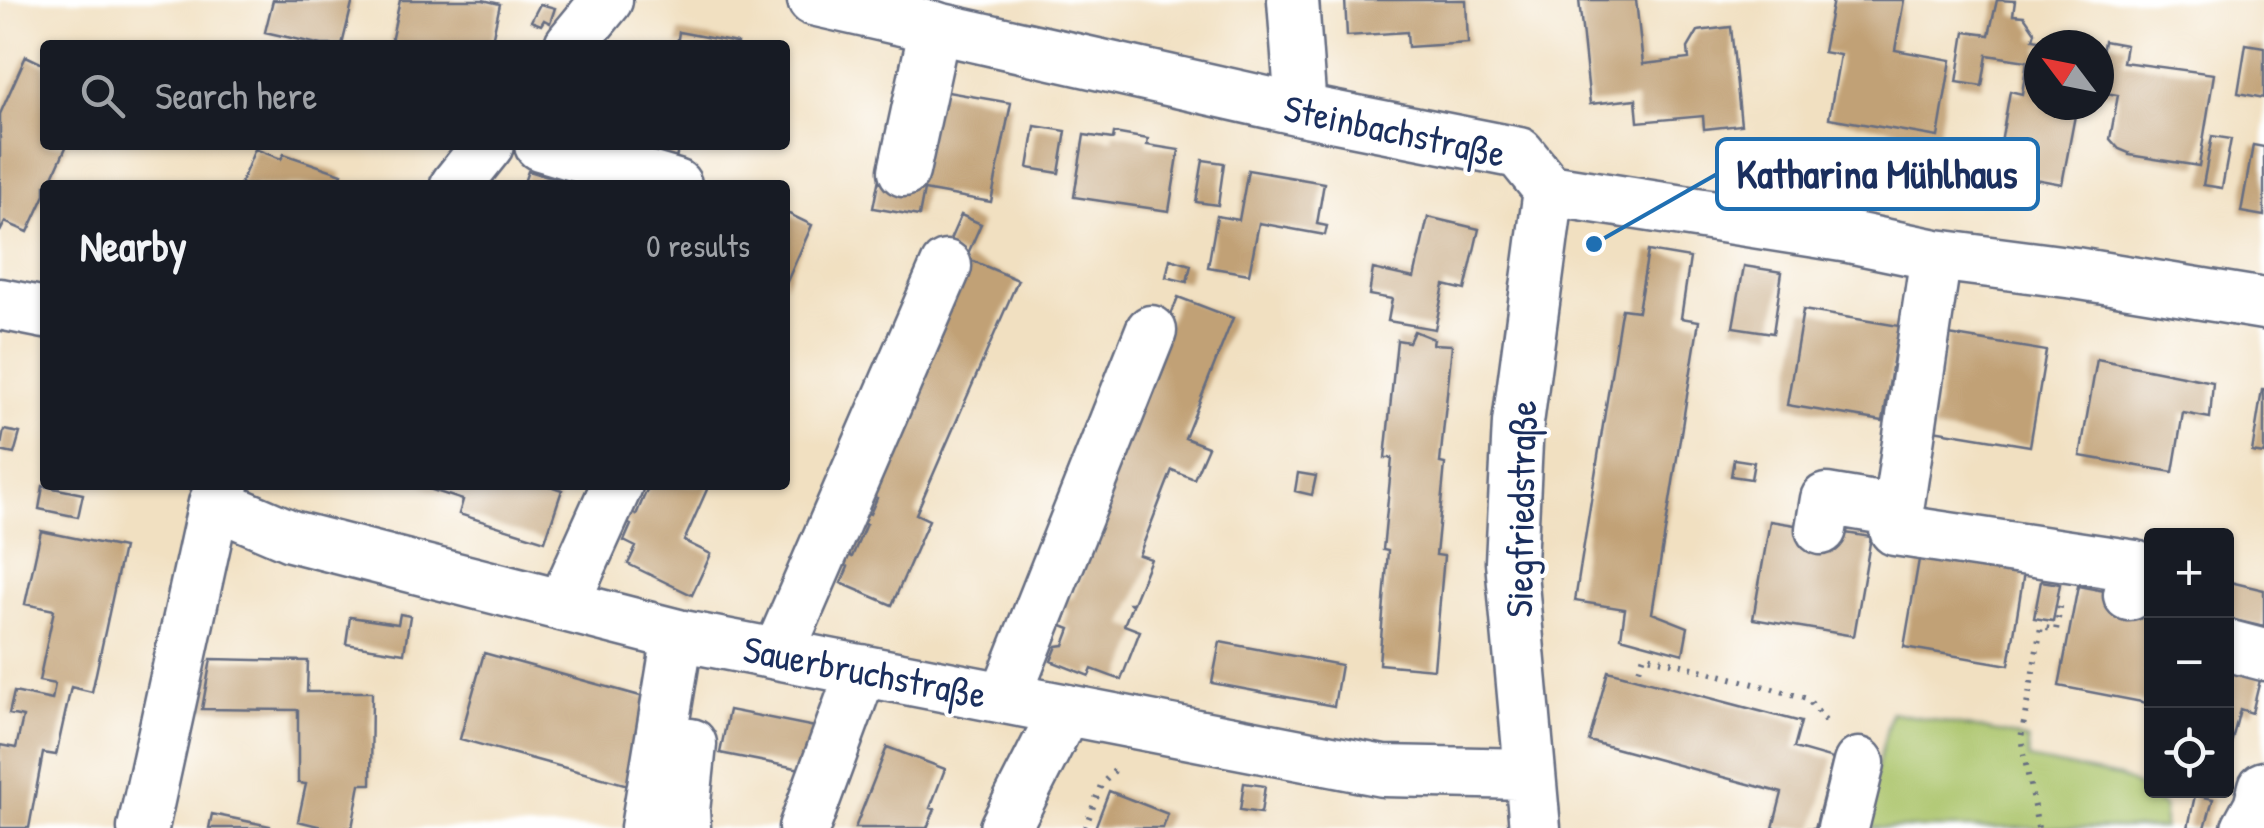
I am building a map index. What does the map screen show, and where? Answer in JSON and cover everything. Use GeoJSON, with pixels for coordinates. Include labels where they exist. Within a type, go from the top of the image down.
{"type":"FeatureCollection","features":[{"type":"Feature","properties":{"kind":"street"},"geometry":{"type":"LineString","coordinates":[[574,40],[606,0]]}},
{"type":"Feature","properties":{"kind":"street","name":"Steinbachstraße"},"geometry":{"type":"LineString","coordinates":[[813,0],[1301,110],[1518,153],[1549,190],[1849,236],[1936,255],[2264,304]]}},
{"type":"Feature","properties":{"kind":"street"},"geometry":{"type":"LineString","coordinates":[[1293,0],[1301,110]]}},
{"type":"Feature","properties":{"kind":"street"},"geometry":{"type":"LineString","coordinates":[[904,171],[934,28]]}},
{"type":"Feature","properties":{"kind":"street"},"geometry":{"type":"LineString","coordinates":[[460,180],[484,150]]}},
{"type":"Feature","properties":{"kind":"street"},"geometry":{"type":"LineString","coordinates":[[557,150],[659,180]]}},
{"type":"Feature","properties":{"kind":"street","name":"Siegfriedstraße"},"geometry":{"type":"LineString","coordinates":[[1535,828],[1511,562],[1518,423],[1549,190]]}},
{"type":"Feature","properties":{"kind":"street"},"geometry":{"type":"LineString","coordinates":[[1936,255],[1895,530],[2135,566],[2129,596]]}},
{"type":"Feature","properties":{"kind":"street"},"geometry":{"type":"LineString","coordinates":[[778,654],[946,266]]}},
{"type":"Feature","properties":{"kind":"street"},"geometry":{"type":"LineString","coordinates":[[0,304],[40,311]]}},
{"type":"Feature","properties":{"kind":"street"},"geometry":{"type":"LineString","coordinates":[[1005,698],[1150,331]]}},
{"type":"Feature","properties":{"kind":"street"},"geometry":{"type":"LineString","coordinates":[[563,606],[616,490]]}},
{"type":"Feature","properties":{"kind":"street"},"geometry":{"type":"LineString","coordinates":[[143,828],[219,494]]}},
{"type":"Feature","properties":{"kind":"street","name":"Sauerbruchstraße"},"geometry":{"type":"LineString","coordinates":[[219,494],[291,536],[690,638],[1382,771],[1529,774]]}},
{"type":"Feature","properties":{"kind":"street"},"geometry":{"type":"LineString","coordinates":[[1821,529],[1826,500],[1898,511]]}},
{"type":"Feature","properties":{"kind":"street"},"geometry":{"type":"LineString","coordinates":[[646,828],[690,638]]}},
{"type":"Feature","properties":{"kind":"street"},"geometry":{"type":"LineString","coordinates":[[684,828],[690,638]]}},
{"type":"Feature","properties":{"kind":"street"},"geometry":{"type":"LineString","coordinates":[[2234,646],[2264,655]]}},
{"type":"Feature","properties":{"kind":"street"},"geometry":{"type":"LineString","coordinates":[[804,828],[862,670]]}},
{"type":"Feature","properties":{"kind":"street"},"geometry":{"type":"LineString","coordinates":[[1005,828],[1066,710]]}},
{"type":"Feature","properties":{"kind":"street"},"geometry":{"type":"LineString","coordinates":[[1843,828],[1859,763]]}},
{"type":"Feature","properties":{"kind":"street"},"geometry":{"type":"LineString","coordinates":[[2234,777],[2264,786],[2247,828]]}},
{"type":"Feature","properties":{"kind":"path"},"geometry":{"type":"LineString","coordinates":[[2038,828],[2021,738],[2041,627],[2056,630],[2068,556]]}},
{"type":"Feature","properties":{"kind":"path"},"geometry":{"type":"LineString","coordinates":[[1636,678],[1644,655],[1807,698],[1859,763]]}},
{"type":"Feature","properties":{"kind":"path"},"geometry":{"type":"LineString","coordinates":[[1085,828],[1101,785],[1132,752],[1140,724]]}},
{"type":"Feature","properties":{"kind":"green space"},"geometry":{"type":"Polygon","coordinates":[[[1891,712],[2009,734],[2028,741],[2029,759],[2119,777],[2144,791],[2144,798],[2153,798],[2164,807],[2164,828],[1862,828],[1891,712]]]}},
{"type":"Feature","properties":{"kind":"building"},"geometry":{"type":"Polygon","coordinates":[[[273,0],[353,0],[343,40],[300,40],[265,32],[273,0]]]}},
{"type":"Feature","properties":{"kind":"building"},"geometry":{"type":"Polygon","coordinates":[[[400,0],[483,0],[500,4],[492,40],[391,40],[400,0]]]}},
{"type":"Feature","properties":{"kind":"building"},"geometry":{"type":"Polygon","coordinates":[[[1345,0],[1466,0],[1468,43],[1408,47],[1407,32],[1347,36],[1345,0]]]}},
{"type":"Feature","properties":{"kind":"building"},"geometry":{"type":"Polygon","coordinates":[[[1579,0],[1636,0],[1643,64],[1689,59],[1688,48],[1698,31],[1731,27],[1741,125],[1704,129],[1703,116],[1638,122],[1636,99],[1590,104],[1579,0]]]}},
{"type":"Feature","properties":{"kind":"building"},"geometry":{"type":"Polygon","coordinates":[[[1833,0],[1904,0],[1895,50],[1951,60],[1938,137],[1829,118],[1840,55],[1823,52],[1833,0]]]}},
{"type":"Feature","properties":{"kind":"building"},"geometry":{"type":"Polygon","coordinates":[[[1997,0],[2015,1],[2013,15],[2024,16],[2034,30],[2024,30],[2024,61],[1987,55],[1982,86],[1957,82],[1965,32],[1989,35],[1997,0]]]}},
{"type":"Feature","properties":{"kind":"building"},"geometry":{"type":"Polygon","coordinates":[[[540,4],[555,8],[550,23],[531,21],[540,4]]]}},
{"type":"Feature","properties":{"kind":"building"},"geometry":{"type":"Polygon","coordinates":[[[679,32],[721,40],[678,40],[679,32]]]}},
{"type":"Feature","properties":{"kind":"building"},"geometry":{"type":"Polygon","coordinates":[[[2114,43],[2126,45],[2123,62],[2214,74],[2199,166],[2129,155],[2119,149],[2110,139],[2118,95],[2114,94],[2114,43]]]}},
{"type":"Feature","properties":{"kind":"building"},"geometry":{"type":"Polygon","coordinates":[[[2246,44],[2264,47],[2264,98],[2238,93],[2246,44]]]}},
{"type":"Feature","properties":{"kind":"building"},"geometry":{"type":"Polygon","coordinates":[[[26,56],[40,63],[40,150],[65,150],[51,180],[40,180],[40,206],[28,232],[5,222],[0,232],[0,114],[26,56]]]}},
{"type":"Feature","properties":{"kind":"building"},"geometry":{"type":"Polygon","coordinates":[[[2024,81],[2024,120],[2074,120],[2062,184],[1996,172],[2010,91],[2022,94],[2024,81]]]}},
{"type":"Feature","properties":{"kind":"building"},"geometry":{"type":"Polygon","coordinates":[[[942,91],[1011,103],[991,202],[924,190],[919,216],[873,208],[881,168],[942,91]]]}},
{"type":"Feature","properties":{"kind":"building"},"geometry":{"type":"Polygon","coordinates":[[[1035,126],[1066,131],[1059,173],[1028,168],[1035,126]]]}},
{"type":"Feature","properties":{"kind":"building"},"geometry":{"type":"Polygon","coordinates":[[[1114,133],[1148,139],[1147,145],[1179,150],[1169,211],[1074,197],[1084,135],[1113,139],[1114,133]]]}},
{"type":"Feature","properties":{"kind":"building"},"geometry":{"type":"Polygon","coordinates":[[[2212,136],[2231,139],[2222,188],[2203,185],[2212,136]]]}},
{"type":"Feature","properties":{"kind":"building"},"geometry":{"type":"Polygon","coordinates":[[[2253,145],[2264,147],[2264,216],[2241,212],[2253,145]]]}},
{"type":"Feature","properties":{"kind":"building"},"geometry":{"type":"Polygon","coordinates":[[[255,150],[281,159],[284,154],[342,174],[340,180],[242,180],[255,150]]]}},
{"type":"Feature","properties":{"kind":"building"},"geometry":{"type":"Polygon","coordinates":[[[635,150],[678,150],[675,163],[635,150]]]}},
{"type":"Feature","properties":{"kind":"building"},"geometry":{"type":"Polygon","coordinates":[[[1203,160],[1224,163],[1218,205],[1196,202],[1203,160]]]}},
{"type":"Feature","properties":{"kind":"building"},"geometry":{"type":"Polygon","coordinates":[[[1248,170],[1324,183],[1317,224],[1327,226],[1325,235],[1259,223],[1249,274],[1208,267],[1217,216],[1239,220],[1248,170]]]}},
{"type":"Feature","properties":{"kind":"building"},"geometry":{"type":"Polygon","coordinates":[[[528,171],[558,180],[525,180],[528,171]]]}},
{"type":"Feature","properties":{"kind":"building"},"geometry":{"type":"Polygon","coordinates":[[[790,214],[812,225],[790,275],[790,214]]]}},
{"type":"Feature","properties":{"kind":"building"},"geometry":{"type":"Polygon","coordinates":[[[961,215],[981,224],[966,258],[946,249],[961,215]]]}},
{"type":"Feature","properties":{"kind":"building"},"geometry":{"type":"Polygon","coordinates":[[[1428,217],[1479,229],[1465,290],[1444,285],[1435,329],[1388,321],[1392,299],[1369,295],[1373,269],[1414,278],[1428,217]]]}},
{"type":"Feature","properties":{"kind":"building"},"geometry":{"type":"Polygon","coordinates":[[[1648,251],[1690,258],[1681,318],[1699,321],[1652,613],[1688,627],[1683,654],[1621,637],[1625,609],[1575,601],[1620,318],[1622,309],[1638,311],[1648,251]]]}},
{"type":"Feature","properties":{"kind":"building"},"geometry":{"type":"Polygon","coordinates":[[[966,258],[1018,280],[916,514],[929,520],[892,605],[841,583],[848,567],[843,564],[847,554],[852,557],[866,524],[861,523],[865,512],[870,514],[877,498],[865,492],[966,258]]]}},
{"type":"Feature","properties":{"kind":"building"},"geometry":{"type":"Polygon","coordinates":[[[1170,259],[1191,265],[1187,282],[1166,277],[1170,259]]]}},
{"type":"Feature","properties":{"kind":"building"},"geometry":{"type":"Polygon","coordinates":[[[1744,266],[1782,272],[1773,333],[1733,327],[1744,266]]]}},
{"type":"Feature","properties":{"kind":"building"},"geometry":{"type":"Polygon","coordinates":[[[1178,297],[1233,318],[1185,438],[1208,447],[1194,479],[1172,470],[1139,555],[1151,559],[1124,625],[1140,631],[1121,680],[1092,669],[1089,676],[1051,661],[1057,646],[1064,645],[1070,629],[1062,626],[1068,610],[1064,608],[1068,597],[1072,599],[1085,567],[1080,565],[1085,554],[1089,556],[1096,539],[1084,534],[1178,297]]]}},
{"type":"Feature","properties":{"kind":"building"},"geometry":{"type":"Polygon","coordinates":[[[1803,310],[1899,326],[1883,421],[1787,405],[1803,310]]]}},
{"type":"Feature","properties":{"kind":"building"},"geometry":{"type":"Polygon","coordinates":[[[1414,331],[1434,339],[1433,344],[1452,345],[1440,463],[1445,464],[1436,555],[1444,556],[1434,669],[1379,664],[1388,551],[1383,550],[1392,458],[1385,458],[1397,340],[1409,342],[1414,331]]]}},
{"type":"Feature","properties":{"kind":"building"},"geometry":{"type":"Polygon","coordinates":[[[1949,335],[2046,351],[2030,446],[1933,430],[1949,335]]]}},
{"type":"Feature","properties":{"kind":"building"},"geometry":{"type":"Polygon","coordinates":[[[2097,359],[2213,382],[2210,418],[2183,413],[2173,472],[2080,456],[2097,359]]]}},
{"type":"Feature","properties":{"kind":"building"},"geometry":{"type":"Polygon","coordinates":[[[2264,390],[2264,454],[2252,452],[2264,390]]]}},
{"type":"Feature","properties":{"kind":"building"},"geometry":{"type":"Polygon","coordinates":[[[4,430],[20,433],[14,454],[0,451],[4,430]]]}},
{"type":"Feature","properties":{"kind":"building"},"geometry":{"type":"Polygon","coordinates":[[[1734,459],[1754,462],[1751,479],[1731,476],[1734,459]]]}},
{"type":"Feature","properties":{"kind":"building"},"geometry":{"type":"Polygon","coordinates":[[[1298,473],[1316,476],[1312,495],[1295,491],[1298,473]]]}},
{"type":"Feature","properties":{"kind":"building"},"geometry":{"type":"Polygon","coordinates":[[[42,490],[83,494],[78,517],[39,509],[42,490]]]}},
{"type":"Feature","properties":{"kind":"building"},"geometry":{"type":"Polygon","coordinates":[[[432,490],[562,490],[545,541],[459,514],[463,500],[432,490]]]}},
{"type":"Feature","properties":{"kind":"building"},"geometry":{"type":"Polygon","coordinates":[[[647,490],[707,490],[684,541],[711,554],[692,595],[628,564],[636,547],[624,541],[631,525],[625,522],[630,512],[636,515],[647,490]]]}},
{"type":"Feature","properties":{"kind":"building"},"geometry":{"type":"Polygon","coordinates":[[[1770,521],[1871,537],[1854,636],[1753,619],[1770,521]]]}},
{"type":"Feature","properties":{"kind":"building"},"geometry":{"type":"Polygon","coordinates":[[[41,531],[123,548],[92,692],[71,687],[56,755],[43,753],[29,828],[0,828],[0,745],[16,748],[23,717],[9,714],[14,692],[52,700],[55,684],[39,681],[54,610],[25,604],[41,531]]]}},
{"type":"Feature","properties":{"kind":"building"},"geometry":{"type":"Polygon","coordinates":[[[1921,548],[2025,566],[2009,665],[1904,647],[1921,548]]]}},
{"type":"Feature","properties":{"kind":"building"},"geometry":{"type":"Polygon","coordinates":[[[2041,581],[2060,584],[2053,621],[2034,618],[2041,581]]]}},
{"type":"Feature","properties":{"kind":"building"},"geometry":{"type":"Polygon","coordinates":[[[2234,583],[2264,590],[2264,627],[2234,620],[2234,583]]]}},
{"type":"Feature","properties":{"kind":"building"},"geometry":{"type":"Polygon","coordinates":[[[2078,586],[2144,598],[2144,702],[2059,686],[2078,586]]]}},
{"type":"Feature","properties":{"kind":"building"},"geometry":{"type":"Polygon","coordinates":[[[400,614],[410,616],[404,653],[346,644],[350,617],[398,624],[400,614]]]}},
{"type":"Feature","properties":{"kind":"building"},"geometry":{"type":"Polygon","coordinates":[[[1220,642],[1341,665],[1334,706],[1212,683],[1220,642]]]}},
{"type":"Feature","properties":{"kind":"building"},"geometry":{"type":"Polygon","coordinates":[[[484,653],[651,699],[628,785],[460,739],[484,653]]]}},
{"type":"Feature","properties":{"kind":"building"},"geometry":{"type":"Polygon","coordinates":[[[211,659],[308,661],[307,692],[372,692],[371,784],[360,784],[352,828],[326,828],[298,821],[306,784],[298,783],[298,710],[202,709],[211,659]]]}},
{"type":"Feature","properties":{"kind":"building"},"geometry":{"type":"Polygon","coordinates":[[[2234,669],[2261,676],[2252,713],[2240,709],[2234,732],[2234,669]]]}},
{"type":"Feature","properties":{"kind":"building"},"geometry":{"type":"Polygon","coordinates":[[[1608,671],[1801,722],[1794,748],[1833,759],[1815,828],[1773,828],[1782,793],[1589,741],[1608,671]]]}},
{"type":"Feature","properties":{"kind":"building"},"geometry":{"type":"Polygon","coordinates":[[[729,710],[815,727],[806,770],[720,753],[729,710]]]}},
{"type":"Feature","properties":{"kind":"building"},"geometry":{"type":"Polygon","coordinates":[[[887,747],[945,769],[927,828],[855,828],[887,747]]]}},
{"type":"Feature","properties":{"kind":"building"},"geometry":{"type":"Polygon","coordinates":[[[1244,783],[1265,786],[1261,813],[1240,810],[1244,783]]]}},
{"type":"Feature","properties":{"kind":"building"},"geometry":{"type":"Polygon","coordinates":[[[1109,791],[1168,814],[1163,828],[1095,828],[1109,791]]]}},
{"type":"Feature","properties":{"kind":"building"},"geometry":{"type":"Polygon","coordinates":[[[2194,798],[2213,799],[2205,828],[2188,828],[2194,798]]]}},
{"type":"Feature","properties":{"kind":"building"},"geometry":{"type":"Polygon","coordinates":[[[212,814],[270,826],[270,828],[209,828],[212,814]]]}},
{"type":"Feature","properties":{"kind":"place","name":"Katharina Mühlhaus"},"geometry":{"type":"Point","coordinates":[1594,244]}}]}
